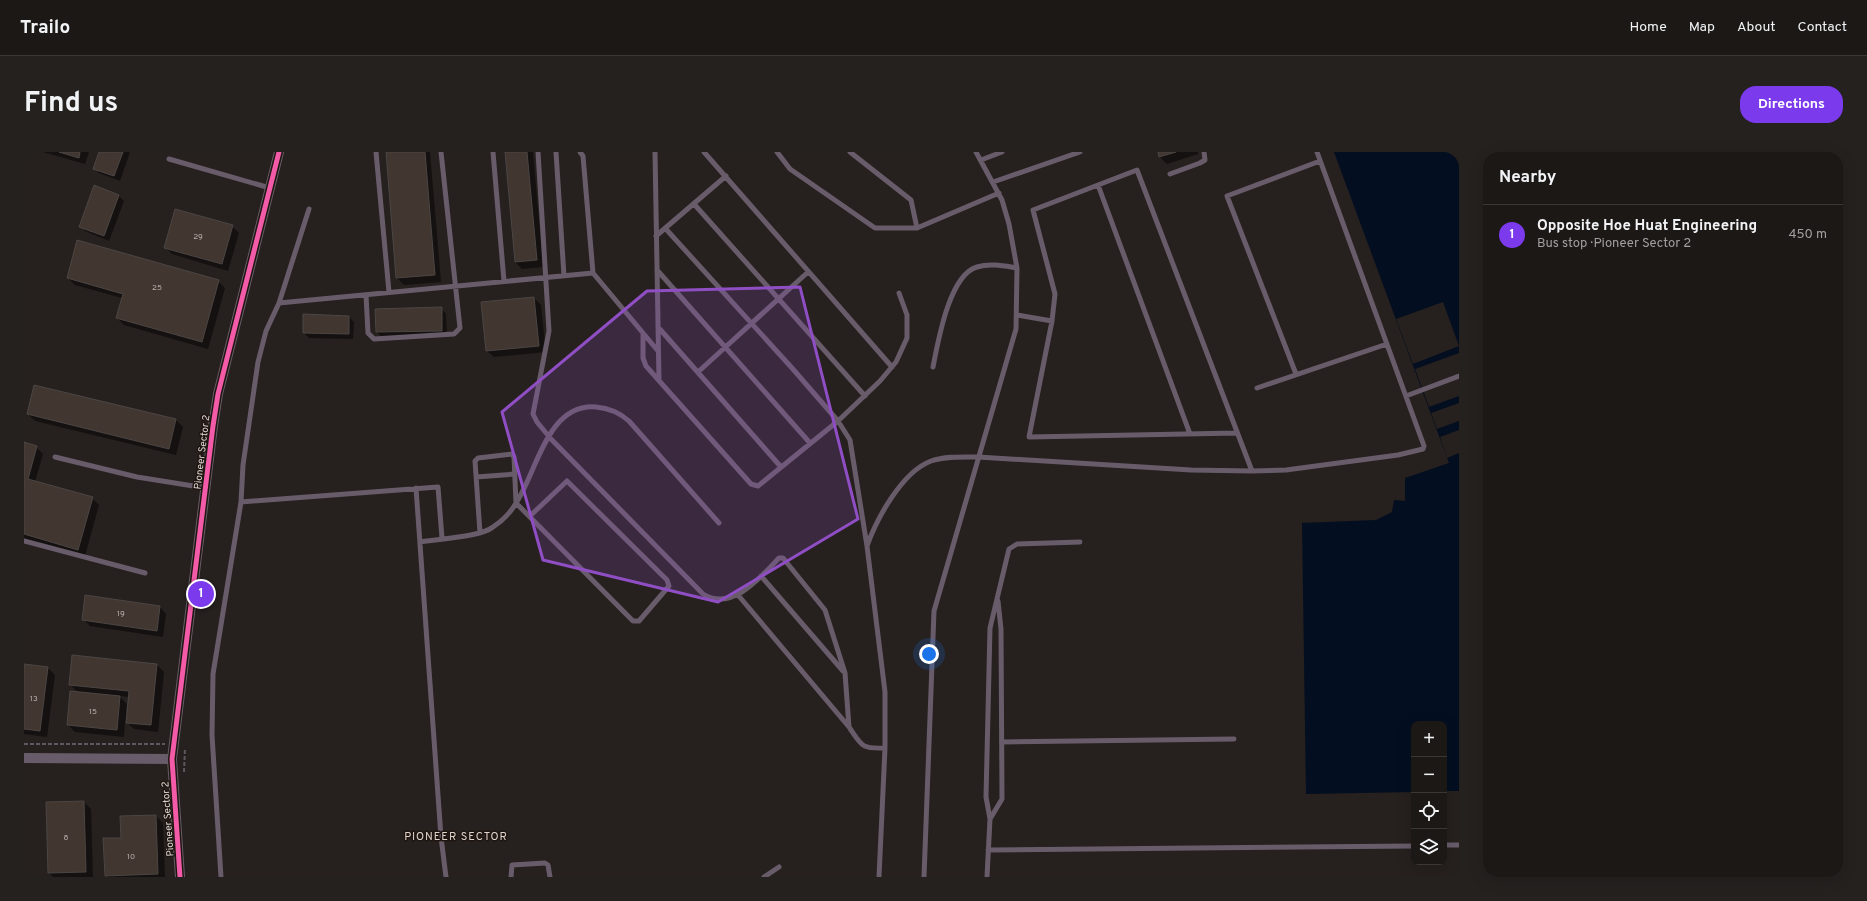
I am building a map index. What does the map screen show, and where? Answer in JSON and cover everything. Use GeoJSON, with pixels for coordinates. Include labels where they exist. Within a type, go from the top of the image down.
{"type":"FeatureCollection","features":[{"type":"Feature","properties":{"kind":"street","name":"Pioneer Sector 2"},"geometry":{"type":"LineString","coordinates":[[180,877],[172,759],[218,394],[256,238],[279,152]]}},
{"type":"Feature","properties":{"kind":"street"},"geometry":{"type":"LineString","coordinates":[[24,758],[172,759]]}},
{"type":"Feature","properties":{"kind":"lane"},"geometry":{"type":"LineString","coordinates":[[376,152],[389,292]]}},
{"type":"Feature","properties":{"kind":"lane"},"geometry":{"type":"LineString","coordinates":[[366,295],[368,332],[374,339],[454,334],[460,328],[441,152]]}},
{"type":"Feature","properties":{"kind":"lane"},"geometry":{"type":"LineString","coordinates":[[492,152],[504,281]]}},
{"type":"Feature","properties":{"kind":"lane"},"geometry":{"type":"LineString","coordinates":[[538,152],[549,331],[533,414],[536,422],[703,594],[712,599],[718,600],[738,595],[761,576],[779,558],[783,558],[825,610],[845,673],[849,727]]}},
{"type":"Feature","properties":{"kind":"lane"},"geometry":{"type":"LineString","coordinates":[[556,152],[564,276]]}},
{"type":"Feature","properties":{"kind":"lane"},"geometry":{"type":"LineString","coordinates":[[580,152],[583,156],[593,273],[658,351]]}},
{"type":"Feature","properties":{"kind":"lane"},"geometry":{"type":"LineString","coordinates":[[655,152],[659,380]]}},
{"type":"Feature","properties":{"kind":"lane"},"geometry":{"type":"LineString","coordinates":[[704,152],[892,367]]}},
{"type":"Feature","properties":{"kind":"lane"},"geometry":{"type":"LineString","coordinates":[[777,152],[790,169],[876,228],[917,228],[999,193]]}},
{"type":"Feature","properties":{"kind":"lane"},"geometry":{"type":"LineString","coordinates":[[850,152],[911,200],[917,228]]}},
{"type":"Feature","properties":{"kind":"lane"},"geometry":{"type":"LineString","coordinates":[[924,877],[934,611],[1016,328],[1017,315],[1017,268],[1009,224],[999,193],[976,152]]}},
{"type":"Feature","properties":{"kind":"lane"},"geometry":{"type":"LineString","coordinates":[[980,160],[1002,152]]}},
{"type":"Feature","properties":{"kind":"lane"},"geometry":{"type":"LineString","coordinates":[[993,182],[1080,152]]}},
{"type":"Feature","properties":{"kind":"lane"},"geometry":{"type":"LineString","coordinates":[[1170,174],[1200,163],[1204,160],[1204,152]]}},
{"type":"Feature","properties":{"kind":"lane"},"geometry":{"type":"LineString","coordinates":[[867,546],[875,524],[890,499],[920,468],[931,461],[978,456],[1192,470],[1252,471],[1286,470],[1390,456],[1423,449],[1424,446],[1317,152]]}},
{"type":"Feature","properties":{"kind":"lane"},"geometry":{"type":"LineString","coordinates":[[169,158],[270,188]]}},
{"type":"Feature","properties":{"kind":"lane"},"geometry":{"type":"LineString","coordinates":[[1296,374],[1227,196],[1320,161]]}},
{"type":"Feature","properties":{"kind":"lane"},"geometry":{"type":"LineString","coordinates":[[1237,433],[1029,437],[1052,321],[1054,294],[1033,210],[1137,170],[1252,471]]}},
{"type":"Feature","properties":{"kind":"lane"},"geometry":{"type":"LineString","coordinates":[[656,236],[726,176]]}},
{"type":"Feature","properties":{"kind":"lane"},"geometry":{"type":"LineString","coordinates":[[1098,185],[1190,434]]}},
{"type":"Feature","properties":{"kind":"lane"},"geometry":{"type":"LineString","coordinates":[[694,204],[865,396]]}},
{"type":"Feature","properties":{"kind":"lane"},"geometry":{"type":"LineString","coordinates":[[221,877],[212,735],[213,674],[241,502],[243,465],[258,362],[266,331],[279,303],[309,209]]}},
{"type":"Feature","properties":{"kind":"lane"},"geometry":{"type":"LineString","coordinates":[[665,228],[838,421],[850,440],[867,546],[885,692],[885,748],[879,877]]}},
{"type":"Feature","properties":{"kind":"lane"},"geometry":{"type":"LineString","coordinates":[[933,367],[947,308],[962,275],[976,267],[993,265],[1017,268]]}},
{"type":"Feature","properties":{"kind":"lane"},"geometry":{"type":"LineString","coordinates":[[657,270],[810,443]]}},
{"type":"Feature","properties":{"kind":"lane"},"geometry":{"type":"LineString","coordinates":[[698,372],[808,272]]}},
{"type":"Feature","properties":{"kind":"lane"},"geometry":{"type":"LineString","coordinates":[[279,303],[593,273]]}},
{"type":"Feature","properties":{"kind":"lane"},"geometry":{"type":"LineString","coordinates":[[643,333],[644,362],[754,486],[761,485],[838,421],[880,382],[892,367],[907,338],[907,315],[899,293]]}},
{"type":"Feature","properties":{"kind":"lane"},"geometry":{"type":"LineString","coordinates":[[1017,315],[1052,321]]}},
{"type":"Feature","properties":{"kind":"lane"},"geometry":{"type":"LineString","coordinates":[[658,328],[782,467]]}},
{"type":"Feature","properties":{"kind":"lane"},"geometry":{"type":"LineString","coordinates":[[1257,388],[1387,344]]}},
{"type":"Feature","properties":{"kind":"lane"},"geometry":{"type":"LineString","coordinates":[[1406,396],[1459,376]]}},
{"type":"Feature","properties":{"kind":"lane"},"geometry":{"type":"LineString","coordinates":[[420,542],[480,533],[492,529],[516,503],[549,436],[563,417],[575,410],[588,407],[605,408],[622,415],[629,421],[719,523]]}},
{"type":"Feature","properties":{"kind":"lane"},"geometry":{"type":"LineString","coordinates":[[480,533],[474,463],[478,458],[512,454],[514,457],[516,503],[633,621],[639,621],[669,586],[667,580],[567,481],[530,516]]}},
{"type":"Feature","properties":{"kind":"lane"},"geometry":{"type":"LineString","coordinates":[[55,457],[137,477],[206,488]]}},
{"type":"Feature","properties":{"kind":"lane"},"geometry":{"type":"LineString","coordinates":[[476,477],[515,474]]}},
{"type":"Feature","properties":{"kind":"lane"},"geometry":{"type":"LineString","coordinates":[[241,502],[438,487],[442,538]]}},
{"type":"Feature","properties":{"kind":"lane"},"geometry":{"type":"LineString","coordinates":[[416,488],[441,837],[446,877]]}},
{"type":"Feature","properties":{"kind":"lane"},"geometry":{"type":"LineString","coordinates":[[24,541],[145,573]]}},
{"type":"Feature","properties":{"kind":"lane"},"geometry":{"type":"LineString","coordinates":[[987,877],[990,819],[986,797],[990,628],[1009,549],[1017,544],[1080,542]]}},
{"type":"Feature","properties":{"kind":"lane"},"geometry":{"type":"LineString","coordinates":[[761,576],[845,673]]}},
{"type":"Feature","properties":{"kind":"lane"},"geometry":{"type":"LineString","coordinates":[[738,595],[849,727],[860,743],[865,748],[885,748]]}},
{"type":"Feature","properties":{"kind":"lane"},"geometry":{"type":"LineString","coordinates":[[990,819],[1002,799],[1001,628],[998,596]]}},
{"type":"Feature","properties":{"kind":"lane"},"geometry":{"type":"LineString","coordinates":[[1002,742],[1234,739]]}},
{"type":"Feature","properties":{"kind":"lane"},"geometry":{"type":"LineString","coordinates":[[1447,845],[1459,845]]}},
{"type":"Feature","properties":{"kind":"lane"},"geometry":{"type":"LineString","coordinates":[[988,850],[1411,846]]}},
{"type":"Feature","properties":{"kind":"lane"},"geometry":{"type":"LineString","coordinates":[[511,877],[512,865],[545,863],[548,865],[550,877]]}},
{"type":"Feature","properties":{"kind":"lane"},"geometry":{"type":"LineString","coordinates":[[764,877],[779,867]]}},
{"type":"Feature","properties":{"kind":"path"},"geometry":{"type":"LineString","coordinates":[[24,744],[174,744]]}},
{"type":"Feature","properties":{"kind":"path"},"geometry":{"type":"LineString","coordinates":[[184,758],[185,745]]}},
{"type":"Feature","properties":{"kind":"highlighted area"},"geometry":{"type":"Polygon","coordinates":[[[800,287],[858,519],[718,602],[543,560],[502,412],[647,291],[800,287]]]}},
{"type":"Feature","properties":{"kind":"water"},"geometry":{"type":"Polygon","coordinates":[[[1334,152],[1459,152],[1459,791],[1447,791],[1447,721],[1411,721],[1411,792],[1306,794],[1302,523],[1376,520],[1392,512],[1394,500],[1405,501],[1405,478],[1449,463],[1334,152]]]}},
{"type":"Feature","properties":{"kind":"pier"},"geometry":{"type":"Polygon","coordinates":[[[1443,302],[1459,346],[1413,364],[1396,319],[1443,302]]]}},
{"type":"Feature","properties":{"kind":"pier"},"geometry":{"type":"Polygon","coordinates":[[[1459,353],[1459,396],[1429,407],[1415,369],[1459,353]]]}},
{"type":"Feature","properties":{"kind":"pier"},"geometry":{"type":"Polygon","coordinates":[[[1459,403],[1459,421],[1437,429],[1431,413],[1459,403]]]}},
{"type":"Feature","properties":{"kind":"pier"},"geometry":{"type":"Polygon","coordinates":[[[1459,430],[1459,453],[1447,458],[1440,437],[1459,430]]]}},
{"type":"Feature","properties":{"kind":"building"},"geometry":{"type":"Polygon","coordinates":[[[59,152],[80,152],[79,158],[59,152]]]}},
{"type":"Feature","properties":{"kind":"building"},"geometry":{"type":"Polygon","coordinates":[[[99,152],[123,152],[114,176],[93,169],[99,152]]]}},
{"type":"Feature","properties":{"kind":"building"},"geometry":{"type":"Polygon","coordinates":[[[386,152],[425,152],[435,275],[396,278],[386,152]]]}},
{"type":"Feature","properties":{"kind":"building"},"geometry":{"type":"Polygon","coordinates":[[[505,152],[527,152],[537,260],[515,262],[505,152]]]}},
{"type":"Feature","properties":{"kind":"building"},"geometry":{"type":"Polygon","coordinates":[[[1158,152],[1176,152],[1159,157],[1158,152]]]}},
{"type":"Feature","properties":{"kind":"building"},"geometry":{"type":"Polygon","coordinates":[[[94,185],[119,195],[104,236],[79,227],[94,185]]]}},
{"type":"Feature","properties":{"kind":"building"},"geometry":{"type":"Polygon","coordinates":[[[175,209],[233,225],[222,264],[164,248],[175,209]]]}},
{"type":"Feature","properties":{"kind":"building"},"geometry":{"type":"Polygon","coordinates":[[[77,240],[219,280],[202,342],[116,318],[123,294],[67,278],[77,240]]]}},
{"type":"Feature","properties":{"kind":"building"},"geometry":{"type":"Polygon","coordinates":[[[534,297],[539,346],[486,351],[481,302],[534,297]]]}},
{"type":"Feature","properties":{"kind":"building"},"geometry":{"type":"Polygon","coordinates":[[[442,307],[442,331],[376,332],[375,309],[442,307]]]}},
{"type":"Feature","properties":{"kind":"building"},"geometry":{"type":"Polygon","coordinates":[[[303,314],[349,316],[349,334],[303,333],[303,314]]]}},
{"type":"Feature","properties":{"kind":"building"},"geometry":{"type":"Polygon","coordinates":[[[34,385],[176,419],[169,449],[27,414],[34,385]]]}},
{"type":"Feature","properties":{"kind":"building"},"geometry":{"type":"Polygon","coordinates":[[[24,442],[37,446],[28,479],[93,497],[78,550],[24,534],[24,442]]]}},
{"type":"Feature","properties":{"kind":"building"},"geometry":{"type":"Polygon","coordinates":[[[85,595],[160,606],[157,631],[82,620],[85,595]]]}},
{"type":"Feature","properties":{"kind":"building"},"geometry":{"type":"Polygon","coordinates":[[[72,655],[157,664],[151,725],[126,723],[129,691],[69,685],[72,655]]]}},
{"type":"Feature","properties":{"kind":"building"},"geometry":{"type":"Polygon","coordinates":[[[24,664],[48,667],[40,731],[24,729],[24,664]]]}},
{"type":"Feature","properties":{"kind":"building"},"geometry":{"type":"Polygon","coordinates":[[[70,691],[120,696],[117,730],[67,725],[70,691]]]}},
{"type":"Feature","properties":{"kind":"building"},"geometry":{"type":"Polygon","coordinates":[[[84,801],[86,872],[48,873],[46,802],[84,801]]]}},
{"type":"Feature","properties":{"kind":"building"},"geometry":{"type":"Polygon","coordinates":[[[156,815],[158,874],[105,876],[103,838],[121,838],[120,816],[156,815]]]}},
{"type":"Feature","properties":{"kind":"cycle path"},"geometry":{"type":"LineString","coordinates":[[180,877],[172,759],[213,426],[218,394],[279,152]]}},
{"type":"Feature","properties":{"kind":"place","name":"Opposite Hoe Huat Engineering"},"geometry":{"type":"Point","coordinates":[201,594]}},
{"type":"Feature","properties":{"kind":"district","name":"PIONEER SECTOR"},"geometry":{"type":"Point","coordinates":[456,836]}}]}
